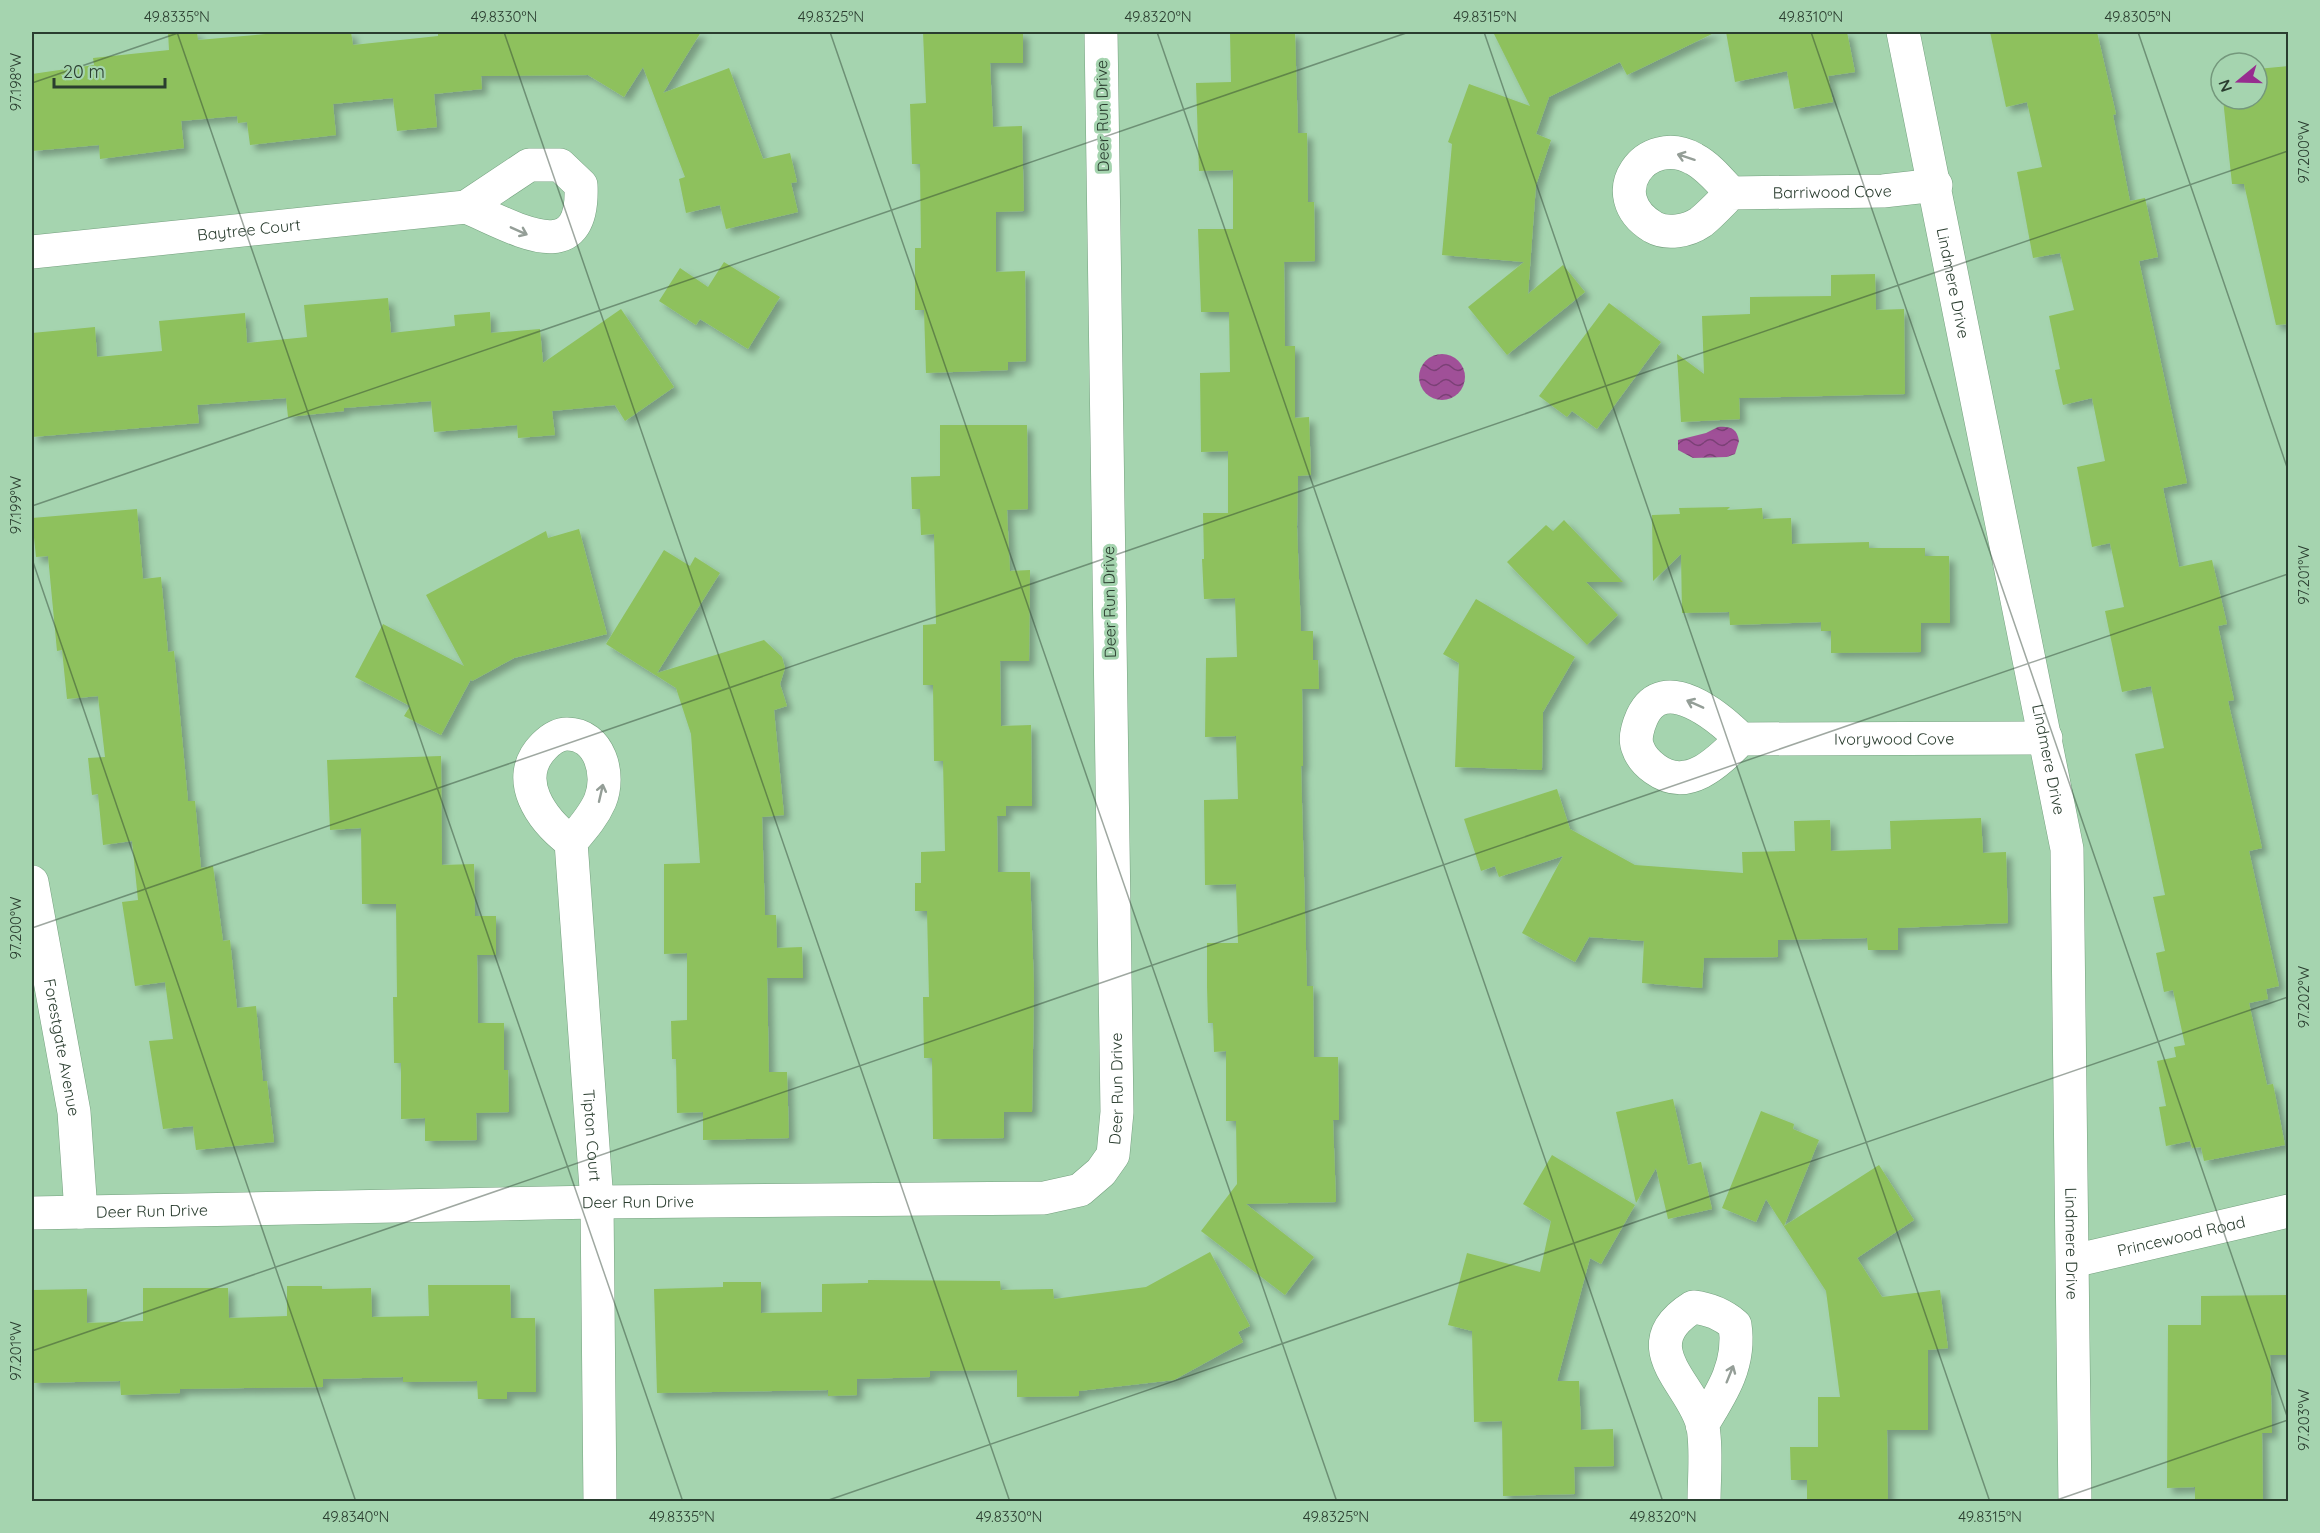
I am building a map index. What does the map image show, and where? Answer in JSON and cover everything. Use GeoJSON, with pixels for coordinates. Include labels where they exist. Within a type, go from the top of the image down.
{"type":"FeatureCollection","features":[{"type":"Feature","properties":{"kind":"street","name":"Deer Run Drive"},"geometry":{"type":"LineString","coordinates":[[32,1213],[597,1202],[1044,1198],[1080,1190],[1101,1172],[1113,1155],[1117,1112],[1101,32]]}},
{"type":"Feature","properties":{"kind":"street","name":"Lindmere Drive"},"geometry":{"type":"LineString","coordinates":[[1903,32],[1936,185],[2067,849],[2075,1502]]}},
{"type":"Feature","properties":{"kind":"street","name":"Barriwood Cove"},"geometry":{"type":"LineString","coordinates":[[1731,193],[1883,191],[1936,185]]}},
{"type":"Feature","properties":{"kind":"street","name":"Baytree Court"},"geometry":{"type":"LineString","coordinates":[[32,252],[466,207]]}},
{"type":"Feature","properties":{"kind":"street","name":"Ivorywood Cove"},"geometry":{"type":"LineString","coordinates":[[1741,739],[2046,738]]}},
{"type":"Feature","properties":{"kind":"street","name":"Tipton Court"},"geometry":{"type":"LineString","coordinates":[[571,842],[597,1202],[600,1502]]}},
{"type":"Feature","properties":{"kind":"street","name":"Forestgate Avenue"},"geometry":{"type":"LineString","coordinates":[[32,882],[74,1112],[81,1212]]}},
{"type":"Feature","properties":{"kind":"street","name":"Princewood Road"},"geometry":{"type":"LineString","coordinates":[[2073,1261],[2289,1211]]}},
{"type":"Feature","properties":{"kind":"street"},"geometry":{"type":"LineString","coordinates":[[1702,1425],[1704,1502]]}},
{"type":"Feature","properties":{"kind":"water"},"geometry":{"type":"Polygon","coordinates":[[[1442,354],[1451,355],[1458,361],[1464,368],[1464,386],[1458,393],[1451,399],[1442,400],[1433,399],[1426,393],[1420,386],[1419,377],[1420,368],[1426,361],[1433,355],[1442,354]]]}},
{"type":"Feature","properties":{"kind":"water"},"geometry":{"type":"Polygon","coordinates":[[[1718,427],[1726,427],[1737,433],[1739,441],[1735,454],[1727,457],[1693,458],[1678,450],[1678,440],[1706,433],[1718,427]]]}},
{"type":"Feature","properties":{"kind":"building"},"geometry":{"type":"Polygon","coordinates":[[[168,32],[197,32],[198,40],[288,32],[351,32],[353,45],[438,36],[438,32],[701,32],[663,93],[729,68],[763,159],[790,153],[797,182],[791,183],[798,212],[726,229],[720,205],[686,213],[679,179],[685,177],[643,67],[624,97],[588,75],[481,76],[482,89],[434,94],[437,127],[397,131],[393,98],[333,104],[336,135],[250,145],[247,122],[238,123],[237,116],[181,121],[184,148],[100,159],[99,145],[32,151],[32,74],[94,65],[93,58],[169,50],[168,32]]]}},
{"type":"Feature","properties":{"kind":"building"},"geometry":{"type":"Polygon","coordinates":[[[923,32],[1023,32],[1023,63],[990,63],[993,127],[1022,126],[1024,211],[996,212],[996,272],[1025,271],[1026,361],[1008,362],[1008,370],[926,373],[924,310],[915,310],[915,248],[921,248],[920,164],[912,164],[910,104],[926,103],[923,32]]]}},
{"type":"Feature","properties":{"kind":"building"},"geometry":{"type":"Polygon","coordinates":[[[1230,32],[1295,32],[1298,133],[1307,133],[1308,202],[1314,202],[1315,261],[1284,262],[1285,346],[1295,346],[1295,418],[1309,417],[1311,475],[1298,476],[1297,527],[1301,631],[1313,631],[1313,660],[1318,660],[1319,689],[1302,689],[1303,766],[1301,766],[1307,986],[1313,986],[1314,1057],[1338,1057],[1339,1120],[1333,1120],[1336,1202],[1246,1204],[1314,1257],[1285,1295],[1201,1231],[1237,1184],[1236,1121],[1226,1121],[1226,1051],[1214,1052],[1213,1023],[1208,1023],[1207,987],[1207,943],[1238,943],[1236,884],[1205,885],[1204,800],[1238,799],[1236,736],[1205,737],[1206,658],[1237,657],[1235,598],[1204,599],[1203,513],[1228,513],[1228,451],[1201,452],[1200,373],[1230,372],[1229,312],[1201,312],[1198,229],[1233,229],[1233,170],[1199,171],[1196,83],[1231,82],[1230,32]]]}},
{"type":"Feature","properties":{"kind":"building"},"geometry":{"type":"Polygon","coordinates":[[[1493,32],[1716,32],[1627,75],[1620,62],[1549,97],[1536,134],[1551,140],[1536,185],[1528,294],[1563,265],[1585,292],[1507,355],[1468,307],[1524,262],[1442,255],[1452,144],[1448,142],[1469,84],[1530,106],[1493,32]]]}},
{"type":"Feature","properties":{"kind":"building"},"geometry":{"type":"Polygon","coordinates":[[[1726,32],[1847,32],[1855,72],[1828,76],[1833,102],[1794,109],[1787,71],[1735,82],[1726,32]]]}},
{"type":"Feature","properties":{"kind":"building"},"geometry":{"type":"Polygon","coordinates":[[[1990,32],[2097,32],[2116,114],[2113,115],[2130,201],[2145,198],[2158,257],[2139,261],[2187,483],[2163,488],[2179,567],[2212,560],[2227,624],[2218,626],[2234,700],[2228,701],[2262,848],[2249,851],[2279,986],[2266,989],[2268,999],[2249,1003],[2267,1085],[2273,1084],[2285,1145],[2204,1161],[2201,1147],[2192,1148],[2190,1141],[2166,1146],[2159,1107],[2166,1106],[2157,1061],[2176,1057],[2174,1047],[2185,1045],[2173,990],[2164,992],[2156,953],[2165,951],[2153,897],[2165,895],[2135,754],[2164,748],[2151,686],[2122,692],[2105,611],[2124,607],[2110,543],[2092,547],[2077,467],[2105,461],[2092,398],[2063,405],[2055,370],[2060,369],[2049,316],[2074,310],[2060,253],[2033,258],[2017,172],[2042,167],[2027,102],[2006,107],[1990,32]]]}},
{"type":"Feature","properties":{"kind":"building"},"geometry":{"type":"Polygon","coordinates":[[[2289,66],[2289,324],[2276,325],[2244,184],[2232,184],[2224,111],[2269,111],[2269,68],[2289,66]]]}},
{"type":"Feature","properties":{"kind":"building"},"geometry":{"type":"Polygon","coordinates":[[[724,262],[780,297],[748,349],[700,319],[696,325],[659,301],[680,268],[708,287],[724,262]]]}},
{"type":"Feature","properties":{"kind":"building"},"geometry":{"type":"Polygon","coordinates":[[[1875,274],[1876,310],[1904,309],[1905,394],[1739,398],[1740,419],[1681,422],[1677,354],[1704,374],[1702,316],[1750,314],[1750,297],[1831,296],[1831,275],[1875,274]]]}},
{"type":"Feature","properties":{"kind":"building"},"geometry":{"type":"Polygon","coordinates":[[[388,298],[391,333],[455,326],[454,315],[490,312],[491,333],[540,329],[543,363],[621,309],[674,387],[625,421],[615,405],[552,411],[555,435],[518,438],[517,425],[434,432],[431,401],[344,408],[344,411],[288,417],[286,398],[197,405],[199,423],[32,437],[32,333],[95,327],[97,357],[162,351],[159,321],[245,313],[247,343],[307,337],[304,305],[388,298]]]}},
{"type":"Feature","properties":{"kind":"building"},"geometry":{"type":"Polygon","coordinates":[[[1609,303],[1661,342],[1597,429],[1572,411],[1567,417],[1539,396],[1609,303]]]}},
{"type":"Feature","properties":{"kind":"building"},"geometry":{"type":"Polygon","coordinates":[[[940,425],[1027,425],[1028,509],[1007,510],[1010,571],[1030,570],[1029,661],[1000,661],[1001,726],[1031,725],[1032,806],[1006,806],[1006,816],[997,816],[998,872],[1030,872],[1034,988],[1032,1112],[1004,1112],[1004,1138],[933,1139],[932,1058],[924,1058],[923,997],[929,997],[927,911],[915,911],[915,883],[921,883],[921,852],[945,851],[943,761],[934,761],[933,685],[923,685],[923,625],[936,624],[934,534],[921,535],[920,509],[912,509],[911,477],[940,476],[940,425]]]}},
{"type":"Feature","properties":{"kind":"building"},"geometry":{"type":"Polygon","coordinates":[[[1730,507],[1727,510],[1762,508],[1763,519],[1791,518],[1792,544],[1869,542],[1869,548],[1925,548],[1925,556],[1949,556],[1950,623],[1921,623],[1921,652],[1831,653],[1831,631],[1821,631],[1821,622],[1730,625],[1729,612],[1682,613],[1681,554],[1653,581],[1652,515],[1680,514],[1679,508],[1730,507]]]}},
{"type":"Feature","properties":{"kind":"building"},"geometry":{"type":"Polygon","coordinates":[[[137,509],[143,579],[161,577],[168,652],[174,651],[188,801],[195,801],[201,868],[213,866],[223,941],[230,940],[237,1008],[256,1006],[263,1081],[267,1081],[274,1142],[196,1150],[193,1126],[163,1129],[149,1041],[173,1039],[165,982],[135,986],[122,902],[138,900],[132,841],[103,845],[98,794],[92,795],[88,758],[105,757],[98,696],[67,699],[62,650],[57,651],[48,556],[36,557],[32,518],[137,509]]]}},
{"type":"Feature","properties":{"kind":"building"},"geometry":{"type":"Polygon","coordinates":[[[1564,520],[1623,582],[1586,582],[1618,615],[1587,645],[1507,562],[1546,525],[1553,531],[1564,520]]]}},
{"type":"Feature","properties":{"kind":"building"},"geometry":{"type":"Polygon","coordinates":[[[579,529],[607,634],[514,658],[472,681],[471,679],[441,735],[404,716],[410,706],[355,677],[383,624],[464,666],[426,595],[546,531],[548,538],[579,529]]]}},
{"type":"Feature","properties":{"kind":"building"},"geometry":{"type":"Polygon","coordinates":[[[664,550],[690,566],[695,557],[720,573],[657,673],[764,640],[782,657],[785,668],[780,684],[787,706],[774,710],[784,815],[762,817],[765,915],[776,915],[777,948],[802,947],[803,978],[767,978],[769,1072],[787,1072],[789,1138],[703,1140],[703,1112],[677,1113],[676,1059],[672,1059],[671,1021],[687,1020],[687,953],[664,954],[664,864],[700,863],[691,734],[676,688],[606,644],[664,550]]]}},
{"type":"Feature","properties":{"kind":"building"},"geometry":{"type":"Polygon","coordinates":[[[1476,599],[1575,657],[1543,712],[1542,770],[1455,767],[1459,663],[1443,654],[1476,599]]]}},
{"type":"Feature","properties":{"kind":"building"},"geometry":{"type":"Polygon","coordinates":[[[441,756],[442,865],[474,864],[475,916],[496,916],[496,955],[477,955],[478,1023],[504,1023],[504,1070],[508,1070],[509,1112],[476,1113],[477,1140],[425,1141],[425,1118],[401,1119],[401,1063],[394,1063],[393,997],[397,997],[396,904],[362,904],[361,828],[330,830],[327,760],[441,756]]]}},
{"type":"Feature","properties":{"kind":"building"},"geometry":{"type":"Polygon","coordinates":[[[1557,789],[1570,829],[1635,865],[1743,873],[1742,852],[1795,851],[1794,821],[1830,820],[1831,851],[1891,849],[1890,821],[1981,818],[1983,853],[2006,852],[2008,923],[1898,928],[1898,950],[1868,950],[1867,938],[1778,940],[1778,957],[1704,958],[1702,988],[1642,983],[1644,941],[1589,937],[1575,962],[1522,933],[1563,856],[1499,877],[1495,866],[1481,871],[1464,819],[1557,789]]]}},
{"type":"Feature","properties":{"kind":"building"},"geometry":{"type":"Polygon","coordinates":[[[1673,1099],[1688,1165],[1701,1162],[1712,1209],[1668,1219],[1656,1168],[1636,1203],[1616,1112],[1673,1099]]]}},
{"type":"Feature","properties":{"kind":"building"},"geometry":{"type":"Polygon","coordinates":[[[1761,1111],[1794,1124],[1793,1129],[1819,1140],[1784,1226],[1879,1165],[1914,1220],[1857,1258],[1882,1297],[1940,1290],[1948,1348],[1928,1350],[1928,1430],[1887,1430],[1888,1502],[1807,1502],[1807,1480],[1791,1480],[1790,1447],[1818,1447],[1818,1397],[1840,1397],[1826,1291],[1766,1199],[1756,1222],[1722,1208],[1761,1111]]]}},
{"type":"Feature","properties":{"kind":"building"},"geometry":{"type":"Polygon","coordinates":[[[1552,1155],[1635,1205],[1601,1264],[1590,1258],[1557,1381],[1579,1381],[1581,1430],[1613,1429],[1614,1466],[1574,1467],[1575,1494],[1503,1496],[1502,1421],[1474,1422],[1472,1331],[1448,1325],[1467,1253],[1540,1272],[1551,1221],[1523,1204],[1552,1155]]]}},
{"type":"Feature","properties":{"kind":"building"},"geometry":{"type":"Polygon","coordinates":[[[1210,1252],[1250,1326],[1238,1332],[1243,1342],[1174,1380],[1079,1391],[1079,1396],[1017,1397],[1017,1370],[930,1371],[930,1377],[857,1379],[857,1395],[828,1396],[828,1390],[657,1393],[654,1289],[723,1287],[723,1282],[761,1282],[761,1313],[822,1312],[822,1284],[868,1283],[868,1280],[1000,1281],[1001,1290],[1053,1289],[1054,1299],[1146,1287],[1210,1252]]]}},
{"type":"Feature","properties":{"kind":"building"},"geometry":{"type":"Polygon","coordinates":[[[428,1285],[510,1285],[511,1318],[535,1318],[536,1392],[507,1392],[507,1399],[478,1399],[477,1381],[403,1382],[403,1377],[323,1379],[323,1387],[180,1389],[180,1393],[121,1395],[120,1381],[32,1383],[32,1290],[87,1289],[87,1323],[143,1321],[143,1288],[228,1288],[229,1318],[287,1316],[287,1286],[322,1286],[322,1289],[371,1288],[372,1317],[429,1316],[428,1285]]]}},
{"type":"Feature","properties":{"kind":"building"},"geometry":{"type":"Polygon","coordinates":[[[2286,1295],[2286,1355],[2270,1355],[2272,1433],[2262,1433],[2263,1502],[2195,1502],[2195,1487],[2167,1488],[2168,1325],[2201,1325],[2201,1296],[2286,1295]]]}}]}
